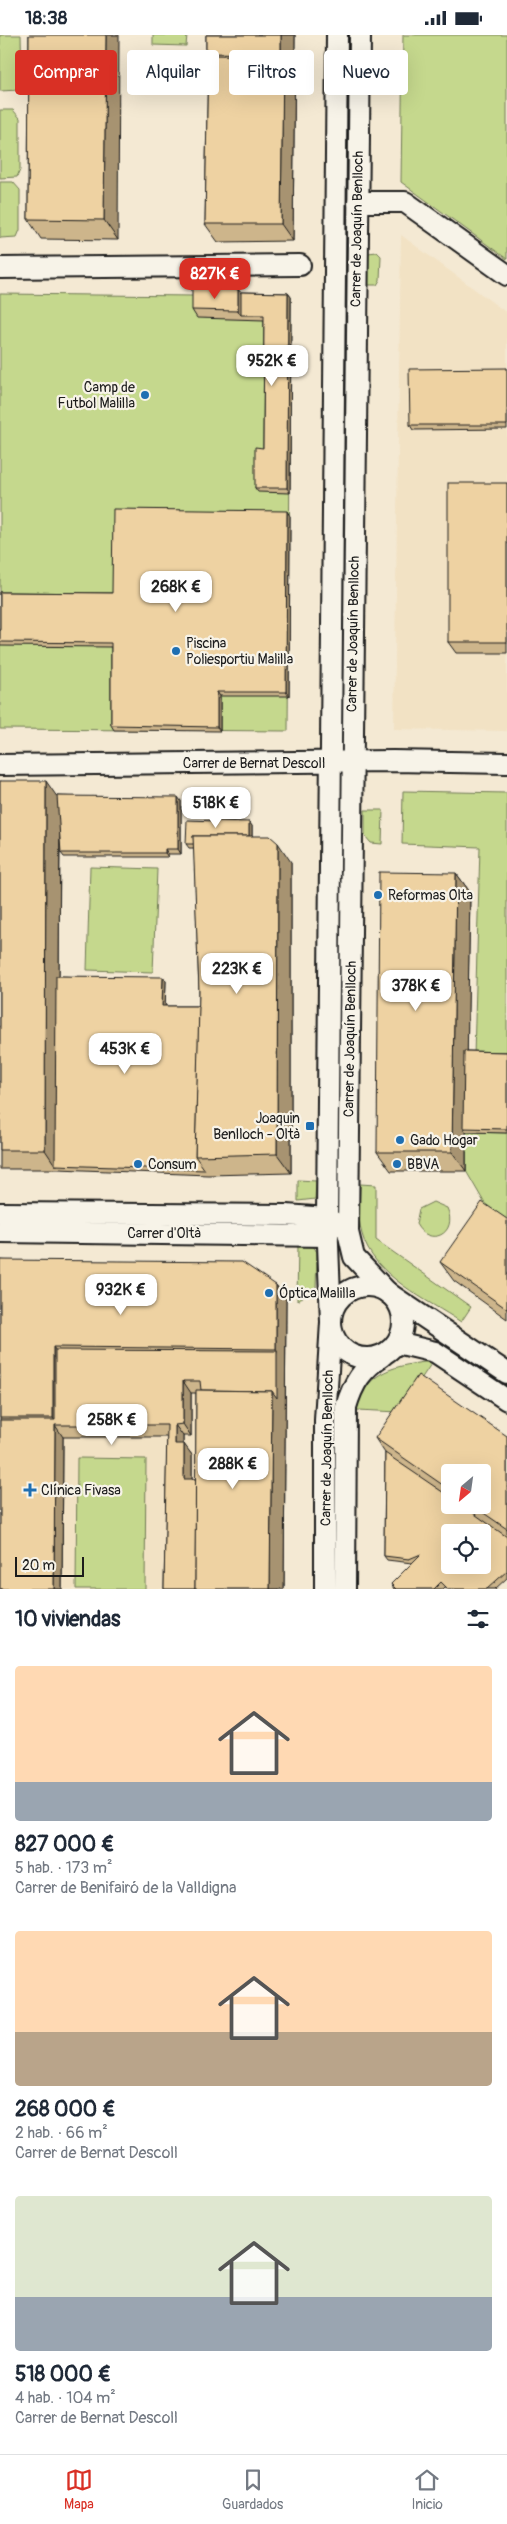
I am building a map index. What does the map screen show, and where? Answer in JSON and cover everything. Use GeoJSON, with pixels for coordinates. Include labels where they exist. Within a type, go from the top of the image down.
{"type":"FeatureCollection","features":[{"type":"Feature","properties":{"kind":"street","name":"Carrer de Joaquín Benlloch"},"geometry":{"type":"LineString","coordinates":[[325,1589],[325,1420],[331,1322],[328,1227],[337,35]]}},
{"type":"Feature","properties":{"kind":"street","name":"Carrer de Joaquín Benlloch"},"geometry":{"type":"LineString","coordinates":[[360,35],[348,1232],[354,1257],[388,1293]]}},
{"type":"Feature","properties":{"kind":"street"},"geometry":{"type":"LineString","coordinates":[[358,202],[405,202],[507,275]]}},
{"type":"Feature","properties":{"kind":"street"},"geometry":{"type":"LineString","coordinates":[[0,268],[300,265]]}},
{"type":"Feature","properties":{"kind":"street","name":"Carrer de Bernat Descoll"},"geometry":{"type":"LineString","coordinates":[[0,765],[352,762],[507,763]]}},
{"type":"Feature","properties":{"kind":"street","name":"Carrer d'Oltà"},"geometry":{"type":"LineString","coordinates":[[0,1213],[286,1215],[328,1227]]}},
{"type":"Feature","properties":{"kind":"street"},"geometry":{"type":"LineString","coordinates":[[328,1227],[348,1232]]}},
{"type":"Feature","properties":{"kind":"street","name":"Carrer d'Oltà"},"geometry":{"type":"LineString","coordinates":[[0,1231],[328,1227]]}},
{"type":"Feature","properties":{"kind":"street"},"geometry":{"type":"LineString","coordinates":[[507,1373],[388,1293],[370,1286],[348,1291],[337,1302],[331,1322],[336,1341],[346,1352],[364,1359],[390,1349],[435,1352],[507,1400]]}},
{"type":"Feature","properties":{"kind":"street"},"geometry":{"type":"LineString","coordinates":[[388,1293],[401,1312],[403,1323],[390,1349]]}},
{"type":"Feature","properties":{"kind":"street","name":"Carrer de Joaquín Benlloch"},"geometry":{"type":"LineString","coordinates":[[345,1589],[346,1407],[351,1388],[360,1374],[367,1366],[390,1349]]}},
{"type":"Feature","properties":{"kind":"shaded area"},"geometry":{"type":"Polygon","coordinates":[[[401,235],[507,313],[507,731],[394,729],[401,235]]]}},
{"type":"Feature","properties":{"kind":"shaded area"},"geometry":{"type":"Polygon","coordinates":[[[63,1361],[285,1363],[285,1410],[210,1409],[209,1589],[62,1589],[63,1361]]]}},
{"type":"Feature","properties":{"kind":"green space"},"geometry":{"type":"Polygon","coordinates":[[[0,35],[21,35],[21,50],[15,50],[15,90],[0,91],[0,35]]]}},
{"type":"Feature","properties":{"kind":"green space"},"geometry":{"type":"Polygon","coordinates":[[[153,35],[187,35],[186,46],[153,45],[153,35]]]}},
{"type":"Feature","properties":{"kind":"green space"},"geometry":{"type":"Polygon","coordinates":[[[403,35],[507,35],[507,259],[401,182],[402,95],[408,95],[408,50],[403,50],[403,35]]]}},
{"type":"Feature","properties":{"kind":"green space"},"geometry":{"type":"Polygon","coordinates":[[[0,110],[13,110],[20,118],[20,170],[17,177],[0,178],[0,110]]]}},
{"type":"Feature","properties":{"kind":"green space"},"geometry":{"type":"Polygon","coordinates":[[[0,182],[13,182],[20,190],[20,230],[17,237],[0,238],[0,182]]]}},
{"type":"Feature","properties":{"kind":"green space"},"geometry":{"type":"Polygon","coordinates":[[[377,252],[381,256],[380,280],[377,285],[367,285],[368,253],[377,252]]]}},
{"type":"Feature","properties":{"kind":"green space"},"geometry":{"type":"Polygon","coordinates":[[[0,294],[291,297],[288,731],[0,729],[0,294]]]}},
{"type":"Feature","properties":{"kind":"green space"},"geometry":{"type":"Polygon","coordinates":[[[403,791],[507,793],[507,1056],[474,1056],[480,847],[402,844],[403,791]]]}},
{"type":"Feature","properties":{"kind":"green space"},"geometry":{"type":"Polygon","coordinates":[[[365,810],[383,810],[382,844],[371,843],[365,836],[365,810]]]}},
{"type":"Feature","properties":{"kind":"green space"},"geometry":{"type":"Polygon","coordinates":[[[90,867],[157,869],[153,972],[87,970],[90,867]]]}},
{"type":"Feature","properties":{"kind":"green space"},"geometry":{"type":"Polygon","coordinates":[[[466,1132],[507,1133],[507,1229],[495,1221],[466,1171],[466,1132]]]}},
{"type":"Feature","properties":{"kind":"green space"},"geometry":{"type":"Polygon","coordinates":[[[298,1180],[316,1181],[315,1199],[298,1201],[298,1180]]]}},
{"type":"Feature","properties":{"kind":"green space"},"geometry":{"type":"Polygon","coordinates":[[[360,1184],[376,1185],[376,1240],[471,1307],[461,1322],[418,1296],[389,1275],[377,1262],[368,1249],[360,1228],[360,1184]]]}},
{"type":"Feature","properties":{"kind":"green space"},"geometry":{"type":"Polygon","coordinates":[[[433,1202],[447,1208],[450,1217],[446,1231],[441,1235],[435,1236],[428,1235],[416,1224],[419,1209],[433,1202]]]}},
{"type":"Feature","properties":{"kind":"green space"},"geometry":{"type":"Polygon","coordinates":[[[298,1245],[313,1246],[317,1252],[316,1287],[297,1301],[298,1245]]]}},
{"type":"Feature","properties":{"kind":"green space"},"geometry":{"type":"Polygon","coordinates":[[[433,1361],[399,1412],[357,1410],[367,1386],[384,1372],[407,1365],[433,1361]]]}},
{"type":"Feature","properties":{"kind":"green space"},"geometry":{"type":"Polygon","coordinates":[[[77,1458],[146,1459],[145,1589],[76,1589],[77,1458]]]}},
{"type":"Feature","properties":{"kind":"building"},"geometry":{"type":"Polygon","coordinates":[[[29,35],[106,35],[106,50],[29,50],[29,35]]]}},
{"type":"Feature","properties":{"kind":"building"},"geometry":{"type":"Polygon","coordinates":[[[206,35],[281,35],[281,50],[229,50],[229,53],[219,53],[219,50],[206,50],[206,35]]]}},
{"type":"Feature","properties":{"kind":"building"},"geometry":{"type":"Polygon","coordinates":[[[219,55],[229,55],[229,95],[283,95],[281,224],[205,224],[207,95],[219,95],[219,55]]]}},
{"type":"Feature","properties":{"kind":"building"},"geometry":{"type":"Polygon","coordinates":[[[29,95],[105,95],[104,220],[28,219],[29,95]]]}},
{"type":"Feature","properties":{"kind":"building"},"geometry":{"type":"Polygon","coordinates":[[[192,288],[238,289],[238,311],[192,310],[192,288]]]}},
{"type":"Feature","properties":{"kind":"building"},"geometry":{"type":"Polygon","coordinates":[[[241,292],[288,293],[287,488],[255,488],[255,447],[263,448],[264,315],[241,315],[241,292]]]}},
{"type":"Feature","properties":{"kind":"building"},"geometry":{"type":"Polygon","coordinates":[[[507,368],[507,425],[410,425],[409,369],[507,368]]]}},
{"type":"Feature","properties":{"kind":"building"},"geometry":{"type":"Polygon","coordinates":[[[448,483],[507,483],[507,642],[448,642],[448,483]]]}},
{"type":"Feature","properties":{"kind":"building"},"geometry":{"type":"Polygon","coordinates":[[[113,509],[287,511],[286,692],[217,692],[217,727],[111,725],[111,643],[0,642],[0,592],[112,593],[113,509]]]}},
{"type":"Feature","properties":{"kind":"building"},"geometry":{"type":"Polygon","coordinates":[[[0,781],[46,781],[45,1150],[0,1150],[0,781]]]}},
{"type":"Feature","properties":{"kind":"building"},"geometry":{"type":"Polygon","coordinates":[[[57,796],[178,797],[178,849],[165,849],[165,853],[61,853],[57,796]]]}},
{"type":"Feature","properties":{"kind":"building"},"geometry":{"type":"Polygon","coordinates":[[[187,820],[249,822],[249,836],[193,836],[194,844],[186,844],[187,820]]]}},
{"type":"Feature","properties":{"kind":"building"},"geometry":{"type":"Polygon","coordinates":[[[193,836],[270,836],[278,843],[277,1154],[195,1156],[199,991],[193,836]]]}},
{"type":"Feature","properties":{"kind":"building"},"geometry":{"type":"Polygon","coordinates":[[[379,872],[456,873],[452,1152],[377,1152],[379,872]]]}},
{"type":"Feature","properties":{"kind":"building"},"geometry":{"type":"Polygon","coordinates":[[[56,976],[163,977],[162,1006],[199,1006],[195,1156],[205,1170],[55,1165],[56,976]]]}},
{"type":"Feature","properties":{"kind":"building"},"geometry":{"type":"Polygon","coordinates":[[[464,1051],[507,1052],[507,1129],[463,1128],[464,1051]]]}},
{"type":"Feature","properties":{"kind":"building"},"geometry":{"type":"Polygon","coordinates":[[[482,1202],[507,1219],[507,1309],[440,1262],[482,1202]]]}},
{"type":"Feature","properties":{"kind":"building"},"geometry":{"type":"Polygon","coordinates":[[[0,1260],[242,1262],[276,1285],[276,1349],[53,1347],[53,1418],[0,1418],[0,1260]]]}},
{"type":"Feature","properties":{"kind":"building"},"geometry":{"type":"Polygon","coordinates":[[[55,1350],[277,1351],[277,1398],[272,1391],[201,1390],[200,1381],[183,1381],[183,1424],[175,1425],[175,1444],[184,1444],[184,1479],[196,1479],[195,1589],[164,1589],[167,1425],[55,1425],[54,1589],[0,1589],[0,1420],[55,1420],[55,1350]]]}},
{"type":"Feature","properties":{"kind":"building"},"geometry":{"type":"Polygon","coordinates":[[[418,1375],[507,1436],[507,1529],[485,1514],[491,1514],[491,1464],[441,1464],[441,1484],[375,1438],[418,1375]]]}},
{"type":"Feature","properties":{"kind":"building"},"geometry":{"type":"Polygon","coordinates":[[[196,1390],[272,1391],[270,1589],[195,1589],[196,1390]]]}},
{"type":"Feature","properties":{"kind":"building"},"geometry":{"type":"Polygon","coordinates":[[[385,1453],[441,1491],[441,1514],[475,1514],[489,1524],[441,1524],[441,1574],[491,1574],[491,1526],[507,1537],[507,1571],[487,1589],[448,1589],[441,1582],[434,1589],[396,1589],[391,1584],[421,1554],[409,1559],[384,1556],[385,1453]]]}},
{"type":"Feature","properties":{"kind":"place","name":"Camp de Futbol Malilla"},"geometry":{"type":"Point","coordinates":[145,395]}},
{"type":"Feature","properties":{"kind":"place","name":"Piscina Poliesportiu Malilla"},"geometry":{"type":"Point","coordinates":[176,651]}},
{"type":"Feature","properties":{"kind":"place","name":"Reformas Olta"},"geometry":{"type":"Point","coordinates":[378,895]}},
{"type":"Feature","properties":{"kind":"place","name":"Joaquin Benlloch - Oltà"},"geometry":{"type":"Point","coordinates":[310,1126]}},
{"type":"Feature","properties":{"kind":"place","name":"Gado Hogar"},"geometry":{"type":"Point","coordinates":[400,1140]}},
{"type":"Feature","properties":{"kind":"place","name":"Consum"},"geometry":{"type":"Point","coordinates":[138,1164]}},
{"type":"Feature","properties":{"kind":"place","name":"BBVA"},"geometry":{"type":"Point","coordinates":[397,1164]}},
{"type":"Feature","properties":{"kind":"place","name":"Óptica Malilla"},"geometry":{"type":"Point","coordinates":[269,1293]}},
{"type":"Feature","properties":{"kind":"place","name":"Clínica Fivasa"},"geometry":{"type":"Point","coordinates":[30,1490]}}]}
